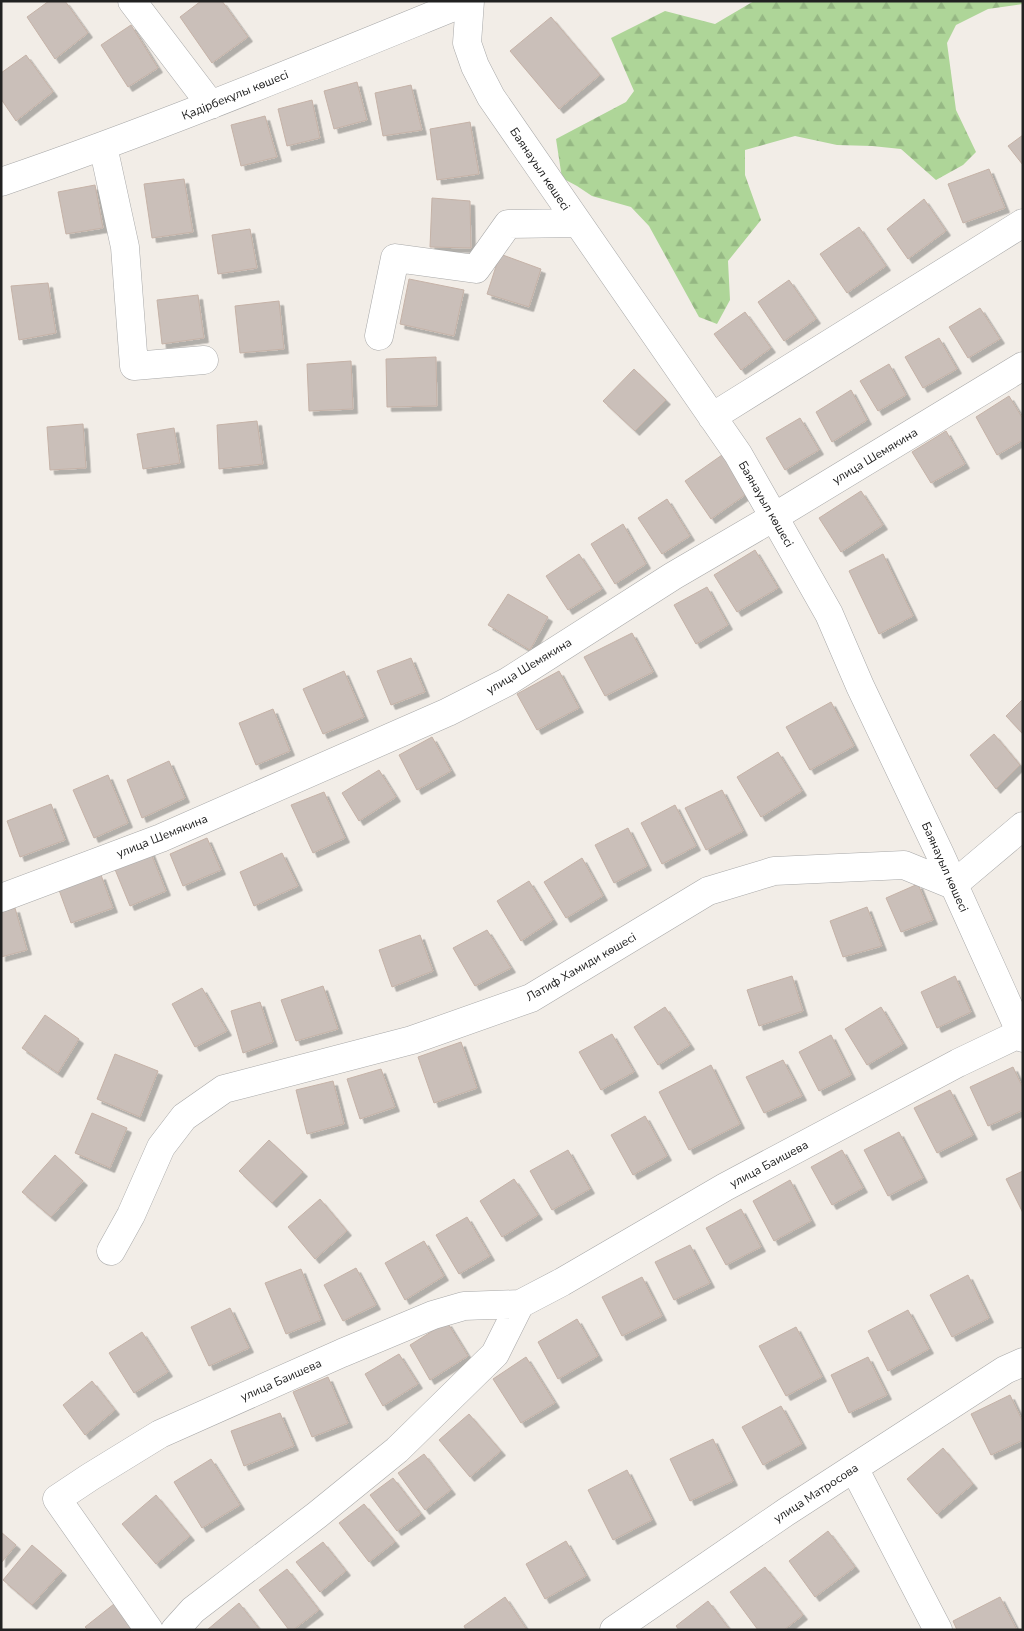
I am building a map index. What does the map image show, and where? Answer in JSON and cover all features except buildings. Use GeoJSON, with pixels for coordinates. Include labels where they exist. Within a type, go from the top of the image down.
{"type":"FeatureCollection","features":[{"type":"Feature","properties":{"kind":"street"},"geometry":{"type":"LineString","coordinates":[[132,1],[211,105]]}},
{"type":"Feature","properties":{"kind":"street","name":"Қадірбекұлы көшесі"},"geometry":{"type":"LineString","coordinates":[[1,182],[211,105],[469,1]]}},
{"type":"Feature","properties":{"kind":"street","name":"Баянауыл көшесі"},"geometry":{"type":"LineString","coordinates":[[469,1],[467,42],[491,97],[738,454],[829,614],[860,686],[1022,1035]]}},
{"type":"Feature","properties":{"kind":"street"},"geometry":{"type":"LineString","coordinates":[[103,146],[125,247],[134,366],[204,360]]}},
{"type":"Feature","properties":{"kind":"street"},"geometry":{"type":"LineString","coordinates":[[379,336],[395,258],[476,269],[508,224],[577,223]]}},
{"type":"Feature","properties":{"kind":"street"},"geometry":{"type":"LineString","coordinates":[[712,417],[1023,223]]}},
{"type":"Feature","properties":{"kind":"street","name":"улица Шемякина"},"geometry":{"type":"LineString","coordinates":[[1,898],[161,838],[448,712],[507,682],[673,576],[1023,366]]}},
{"type":"Feature","properties":{"kind":"street"},"geometry":{"type":"LineString","coordinates":[[953,885],[1023,826]]}},
{"type":"Feature","properties":{"kind":"street","name":"Латиф Хамиди көшесі"},"geometry":{"type":"LineString","coordinates":[[111,1251],[131,1216],[162,1147],[184,1116],[224,1089],[412,1040],[531,998],[708,891],[774,871],[904,865],[953,885]]}},
{"type":"Feature","properties":{"kind":"street","name":"улица Баишева"},"geometry":{"type":"LineString","coordinates":[[149,1630],[57,1499],[160,1434],[433,1314],[464,1306],[520,1304],[562,1282],[725,1188],[958,1062],[1022,1035]]}},
{"type":"Feature","properties":{"kind":"street"},"geometry":{"type":"LineString","coordinates":[[175,1630],[193,1610],[317,1516],[397,1450],[495,1354],[520,1304]]}},
{"type":"Feature","properties":{"kind":"street","name":"улица Матросова"},"geometry":{"type":"LineString","coordinates":[[614,1630],[786,1512],[1005,1370],[1023,1362]]}},
{"type":"Feature","properties":{"kind":"street"},"geometry":{"type":"LineString","coordinates":[[854,1468],[938,1630]]}},
{"type":"Feature","properties":{"kind":"green space"},"geometry":{"type":"Polygon","coordinates":[[[754,1],[1023,1],[1023,4],[988,9],[956,25],[947,43],[956,110],[976,152],[963,165],[936,180],[901,149],[837,145],[795,136],[745,150],[745,175],[761,220],[728,261],[730,300],[717,324],[699,317],[649,226],[631,207],[592,196],[562,178],[556,139],[626,102],[634,91],[611,38],[665,11],[715,24],[754,1]]]}}]}
